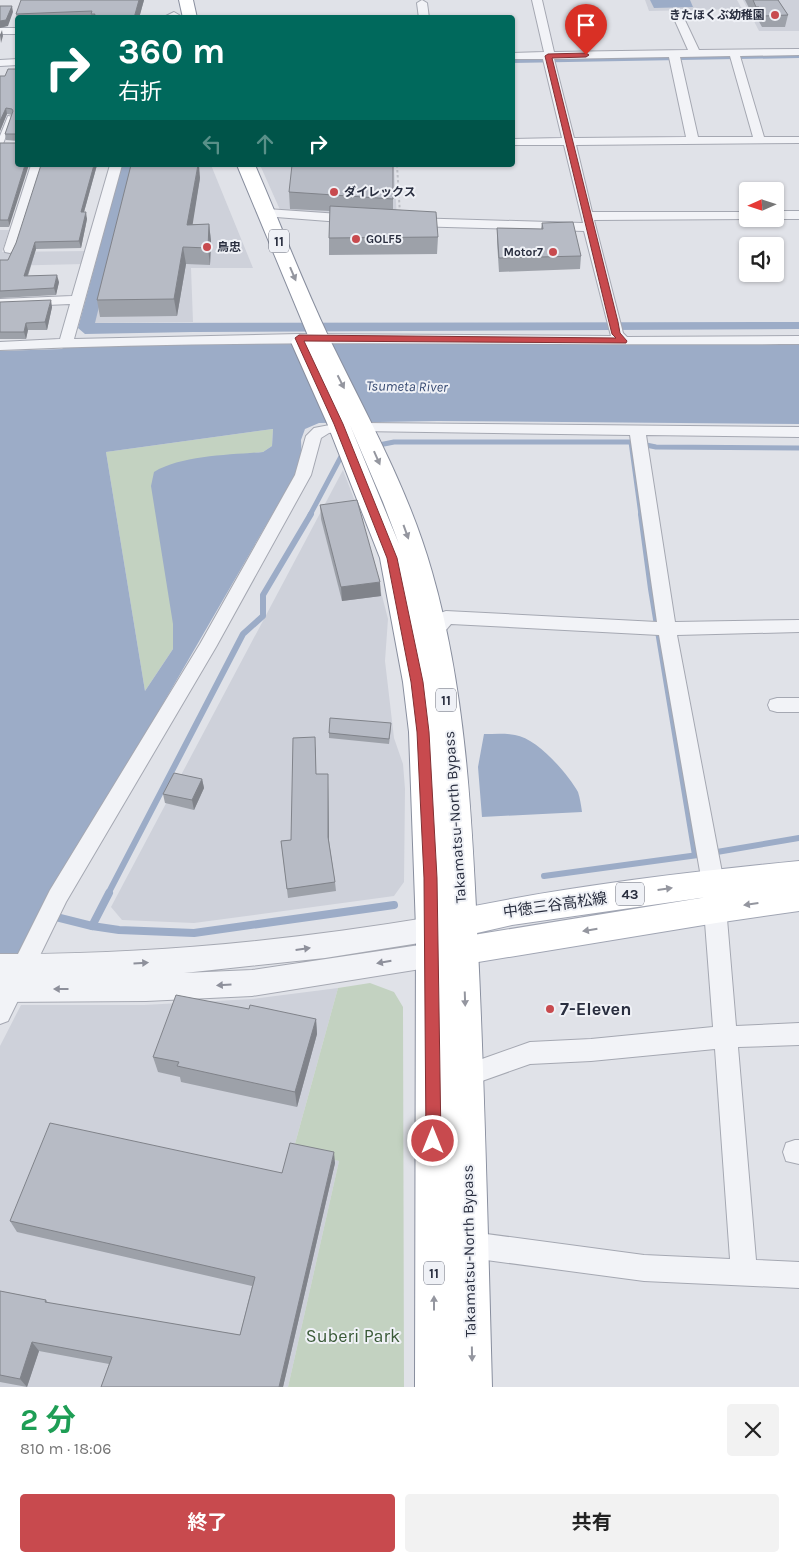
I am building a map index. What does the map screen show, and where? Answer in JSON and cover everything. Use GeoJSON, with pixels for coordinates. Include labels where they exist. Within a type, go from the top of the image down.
{"type":"FeatureCollection","features":[{"type":"Feature","properties":{"kind":"main road"},"geometry":{"type":"LineString","coordinates":[[172,0],[172,15]]}},
{"type":"Feature","properties":{"kind":"main road"},"geometry":{"type":"LineString","coordinates":[[186,0],[189,15]]}},
{"type":"Feature","properties":{"kind":"main road","name":"Takamatsu-North Bypass"},"geometry":{"type":"LineString","coordinates":[[229,167],[378,488],[415,557],[428,602],[434,632],[450,732],[447,939],[452,1243],[472,1387]]}},
{"type":"Feature","properties":{"kind":"main road","name":"Takamatsu-North Bypass"},"geometry":{"type":"LineString","coordinates":[[247,167],[267,213],[307,333]]}},
{"type":"Feature","properties":{"kind":"main road","name":"Takamatsu-North Bypass"},"geometry":{"type":"LineString","coordinates":[[378,488],[417,682],[447,939],[465,1070],[452,1243],[434,1387]]}},
{"type":"Feature","properties":{"kind":"main road","name":"中徳三谷高松線"},"geometry":{"type":"LineString","coordinates":[[711,874],[799,898]]}},
{"type":"Feature","properties":{"kind":"main road","name":"中徳三谷高松線"},"geometry":{"type":"LineString","coordinates":[[447,939],[711,874],[799,874]]}},
{"type":"Feature","properties":{"kind":"street"},"geometry":{"type":"LineString","coordinates":[[537,0],[569,141],[618,332]]}},
{"type":"Feature","properties":{"kind":"street"},"geometry":{"type":"LineString","coordinates":[[422,3],[424,15]]}},
{"type":"Feature","properties":{"kind":"street"},"geometry":{"type":"LineString","coordinates":[[677,14],[695,54]]}},
{"type":"Feature","properties":{"kind":"street"},"geometry":{"type":"LineString","coordinates":[[0,31],[15,31]]}},
{"type":"Feature","properties":{"kind":"street"},"geometry":{"type":"LineString","coordinates":[[515,56],[549,58],[674,57],[695,54],[735,56],[799,52]]}},
{"type":"Feature","properties":{"kind":"street"},"geometry":{"type":"LineString","coordinates":[[735,56],[760,141]]}},
{"type":"Feature","properties":{"kind":"street"},"geometry":{"type":"LineString","coordinates":[[674,57],[693,141]]}},
{"type":"Feature","properties":{"kind":"street"},"geometry":{"type":"LineString","coordinates":[[0,62],[15,62]]}},
{"type":"Feature","properties":{"kind":"street"},"geometry":{"type":"LineString","coordinates":[[0,70],[15,70]]}},
{"type":"Feature","properties":{"kind":"street"},"geometry":{"type":"LineString","coordinates":[[515,142],[799,140]]}},
{"type":"Feature","properties":{"kind":"street"},"geometry":{"type":"LineString","coordinates":[[10,249],[36,167]]}},
{"type":"Feature","properties":{"kind":"street"},"geometry":{"type":"LineString","coordinates":[[66,343],[115,167]]}},
{"type":"Feature","properties":{"kind":"street"},"geometry":{"type":"LineString","coordinates":[[267,213],[362,219]]}},
{"type":"Feature","properties":{"kind":"street"},"geometry":{"type":"LineString","coordinates":[[784,216],[799,215]]}},
{"type":"Feature","properties":{"kind":"street"},"geometry":{"type":"LineString","coordinates":[[401,222],[589,221],[739,216]]}},
{"type":"Feature","properties":{"kind":"street"},"geometry":{"type":"LineString","coordinates":[[0,303],[78,300]]}},
{"type":"Feature","properties":{"kind":"street"},"geometry":{"type":"LineString","coordinates":[[0,346],[307,333],[618,332],[799,340]]}},
{"type":"Feature","properties":{"kind":"street"},"geometry":{"type":"LineString","coordinates":[[8,983],[36,939],[58,896],[207,647],[303,475],[309,462],[311,438],[317,431],[328,428],[351,427],[637,433],[799,432]]}},
{"type":"Feature","properties":{"kind":"street"},"geometry":{"type":"LineString","coordinates":[[637,433],[642,455],[667,629],[711,874],[744,1271]]}},
{"type":"Feature","properties":{"kind":"street"},"geometry":{"type":"LineString","coordinates":[[434,632],[446,617],[647,629],[799,626]]}},
{"type":"Feature","properties":{"kind":"street"},"geometry":{"type":"LineString","coordinates":[[777,705],[799,704]]}},
{"type":"Feature","properties":{"kind":"street"},"geometry":{"type":"LineString","coordinates":[[8,983],[146,988],[252,983],[447,939]]}},
{"type":"Feature","properties":{"kind":"street"},"geometry":{"type":"LineString","coordinates":[[465,1070],[482,1070],[530,1054],[725,1037],[799,1034]]}},
{"type":"Feature","properties":{"kind":"street"},"geometry":{"type":"LineString","coordinates":[[452,1243],[644,1268],[744,1271],[799,1275]]}},
{"type":"Feature","properties":{"kind":"lane"},"geometry":{"type":"LineString","coordinates":[[3,144],[10,117]]}},
{"type":"Feature","properties":{"kind":"path"},"geometry":{"type":"LineString","coordinates":[[397,167],[401,222]]}},
{"type":"Feature","properties":{"kind":"shaded area"},"geometry":{"type":"Polygon","coordinates":[[[645,0],[737,0],[742,9],[649,11],[645,0]]]}},
{"type":"Feature","properties":{"kind":"shaded area","name":"きたほくぶ幼稚園"},"geometry":{"type":"Polygon","coordinates":[[[743,0],[799,0],[799,31],[759,31],[743,0]]]}},
{"type":"Feature","properties":{"kind":"shaded area"},"geometry":{"type":"Polygon","coordinates":[[[133,167],[212,167],[253,268],[191,268],[193,322],[94,323],[133,167]]]}},
{"type":"Feature","properties":{"kind":"shaded area"},"geometry":{"type":"Polygon","coordinates":[[[261,167],[394,167],[397,220],[281,212],[261,167]]]}},
{"type":"Feature","properties":{"kind":"shaded area"},"geometry":{"type":"Polygon","coordinates":[[[0,230],[9,230],[2,252],[87,251],[84,264],[0,266],[0,230]]]}},
{"type":"Feature","properties":{"kind":"shaded area"},"geometry":{"type":"Polygon","coordinates":[[[343,470],[370,549],[388,619],[385,661],[394,738],[403,764],[405,789],[404,882],[394,896],[194,923],[122,920],[111,907],[343,470]]]}},
{"type":"Feature","properties":{"kind":"shaded area"},"geometry":{"type":"Polygon","coordinates":[[[338,988],[293,1151],[339,1161],[288,1387],[0,1387],[0,1046],[21,1005],[144,1005],[252,999],[338,988]]]}},
{"type":"Feature","properties":{"kind":"green space"},"geometry":{"type":"Polygon","coordinates":[[[273,429],[272,446],[263,452],[193,460],[173,624],[173,649],[145,691],[106,452],[273,429]]]}},
{"type":"Feature","properties":{"kind":"green space","name":"Suberi Park"},"geometry":{"type":"Polygon","coordinates":[[[370,983],[394,992],[403,1007],[404,1387],[288,1387],[339,1161],[293,1151],[338,988],[370,983]]]}},
{"type":"Feature","properties":{"kind":"water"},"geometry":{"type":"Polygon","coordinates":[[[650,0],[690,0],[693,7],[654,8],[650,0]]]}},
{"type":"Feature","properties":{"kind":"water"},"geometry":{"type":"Polygon","coordinates":[[[121,167],[134,167],[95,323],[799,322],[799,329],[85,334],[78,328],[121,167]]]}},
{"type":"Feature","properties":{"kind":"water","name":"Tsumeta River"},"geometry":{"type":"Polygon","coordinates":[[[799,342],[799,424],[438,421],[319,423],[305,429],[301,440],[302,463],[142,740],[0,992],[0,351],[62,349],[64,347],[285,343],[799,342]],[[273,429],[106,452],[145,691],[173,649],[173,624],[151,486],[154,472],[178,462],[222,455],[263,452],[272,446],[273,429]]]}},
{"type":"Feature","properties":{"kind":"water"},"geometry":{"type":"Polygon","coordinates":[[[484,734],[515,735],[533,743],[542,750],[559,767],[578,792],[582,812],[482,817],[478,767],[484,734]]]}},
{"type":"Feature","properties":{"kind":"building"},"geometry":{"type":"Polygon","coordinates":[[[21,0],[139,0],[135,15],[95,15],[91,14],[92,11],[16,14],[21,0]]]}},
{"type":"Feature","properties":{"kind":"building"},"geometry":{"type":"Polygon","coordinates":[[[753,0],[778,0],[788,15],[764,16],[753,0]]]}},
{"type":"Feature","properties":{"kind":"building"},"geometry":{"type":"Polygon","coordinates":[[[0,6],[12,6],[6,20],[0,21],[0,6]]]}},
{"type":"Feature","properties":{"kind":"building"},"geometry":{"type":"Polygon","coordinates":[[[8,69],[15,69],[15,134],[5,134],[13,111],[12,109],[6,108],[0,121],[0,76],[5,76],[8,69]]]}},
{"type":"Feature","properties":{"kind":"building"},"geometry":{"type":"Polygon","coordinates":[[[0,143],[15,143],[15,167],[24,167],[8,220],[0,220],[0,143]]]}},
{"type":"Feature","properties":{"kind":"building"},"geometry":{"type":"Polygon","coordinates":[[[40,167],[93,167],[81,212],[86,212],[79,241],[35,242],[24,276],[57,275],[54,288],[0,291],[0,260],[8,260],[16,243],[40,167]]]}},
{"type":"Feature","properties":{"kind":"building"},"geometry":{"type":"Polygon","coordinates":[[[130,167],[198,167],[187,225],[209,224],[208,248],[183,247],[174,299],[97,300],[130,167]]]}},
{"type":"Feature","properties":{"kind":"building"},"geometry":{"type":"Polygon","coordinates":[[[292,167],[393,167],[393,199],[289,192],[292,167]]]}},
{"type":"Feature","properties":{"kind":"building"},"geometry":{"type":"Polygon","coordinates":[[[330,206],[436,212],[438,237],[329,238],[330,206]]]}},
{"type":"Feature","properties":{"kind":"building"},"geometry":{"type":"Polygon","coordinates":[[[573,222],[581,256],[499,258],[497,228],[543,229],[542,223],[573,222]]]}},
{"type":"Feature","properties":{"kind":"building"},"geometry":{"type":"Polygon","coordinates":[[[51,300],[45,322],[26,323],[24,332],[0,332],[0,302],[51,300]]]}},
{"type":"Feature","properties":{"kind":"building"},"geometry":{"type":"Polygon","coordinates":[[[357,500],[380,582],[341,587],[320,505],[357,500]]]}},
{"type":"Feature","properties":{"kind":"building"},"geometry":{"type":"Polygon","coordinates":[[[330,718],[391,723],[389,739],[329,733],[330,718]]]}},
{"type":"Feature","properties":{"kind":"building"},"geometry":{"type":"Polygon","coordinates":[[[315,737],[316,774],[328,774],[328,837],[335,882],[287,889],[281,841],[291,840],[293,738],[315,737]]]}},
{"type":"Feature","properties":{"kind":"building"},"geometry":{"type":"Polygon","coordinates":[[[174,773],[202,779],[192,800],[163,794],[174,773]]]}},
{"type":"Feature","properties":{"kind":"building"},"geometry":{"type":"Polygon","coordinates":[[[176,995],[249,1009],[250,1005],[316,1019],[295,1092],[177,1066],[179,1062],[153,1057],[176,995]]]}},
{"type":"Feature","properties":{"kind":"building"},"geometry":{"type":"Polygon","coordinates":[[[50,1123],[282,1173],[290,1143],[334,1152],[279,1387],[101,1387],[112,1357],[32,1342],[20,1379],[0,1375],[0,1291],[46,1300],[45,1302],[240,1335],[255,1277],[10,1221],[50,1123]]]}},
{"type":"Feature","properties":{"kind":"waterway"},"geometry":{"type":"LineString","coordinates":[[515,61],[799,56]]}},
{"type":"Feature","properties":{"kind":"waterway"},"geometry":{"type":"LineString","coordinates":[[374,446],[394,442],[631,442]]}},
{"type":"Feature","properties":{"kind":"waterway"},"geometry":{"type":"LineString","coordinates":[[631,442],[656,447],[799,448]]}},
{"type":"Feature","properties":{"kind":"waterway"},"geometry":{"type":"LineString","coordinates":[[631,442],[641,515]]}},
{"type":"Feature","properties":{"kind":"waterway"},"geometry":{"type":"LineString","coordinates":[[310,515],[344,451]]}},
{"type":"Feature","properties":{"kind":"waterway"},"geometry":{"type":"LineString","coordinates":[[108,894],[243,634],[263,616],[263,595],[311,514]]}},
{"type":"Feature","properties":{"kind":"waterway"},"geometry":{"type":"LineString","coordinates":[[641,514],[651,589],[695,855]]}},
{"type":"Feature","properties":{"kind":"waterway"},"geometry":{"type":"LineString","coordinates":[[711,853],[799,838]]}},
{"type":"Feature","properties":{"kind":"waterway"},"geometry":{"type":"LineString","coordinates":[[544,876],[698,855]]}},
{"type":"Feature","properties":{"kind":"waterway"},"geometry":{"type":"LineString","coordinates":[[92,926],[109,893]]}},
{"type":"Feature","properties":{"kind":"waterway"},"geometry":{"type":"LineString","coordinates":[[92,926],[119,930],[194,933],[394,905]]}},
{"type":"Feature","properties":{"kind":"waterway"},"geometry":{"type":"LineString","coordinates":[[52,916],[92,926]]}},
{"type":"Feature","properties":{"kind":"place","name":"きたほくぶ幼稚園"},"geometry":{"type":"Point","coordinates":[775,15]}},
{"type":"Feature","properties":{"kind":"place","name":"ダイレックス"},"geometry":{"type":"Point","coordinates":[334,192]}},
{"type":"Feature","properties":{"kind":"place","name":"GOLF5"},"geometry":{"type":"Point","coordinates":[356,239]}},
{"type":"Feature","properties":{"kind":"place","name":"鳥忠"},"geometry":{"type":"Point","coordinates":[207,247]}},
{"type":"Feature","properties":{"kind":"place","name":"Motor7"},"geometry":{"type":"Point","coordinates":[553,252]}},
{"type":"Feature","properties":{"kind":"place","name":"7-Eleven"},"geometry":{"type":"Point","coordinates":[550,1009]}},
{"type":"Feature","properties":{"kind":"route"},"geometry":{"type":"LineString","coordinates":[[433,1141],[432,929],[423,732],[417,682],[392,558],[340,428],[299,338],[623,341],[616,334],[548,56],[586,55]]}}]}
